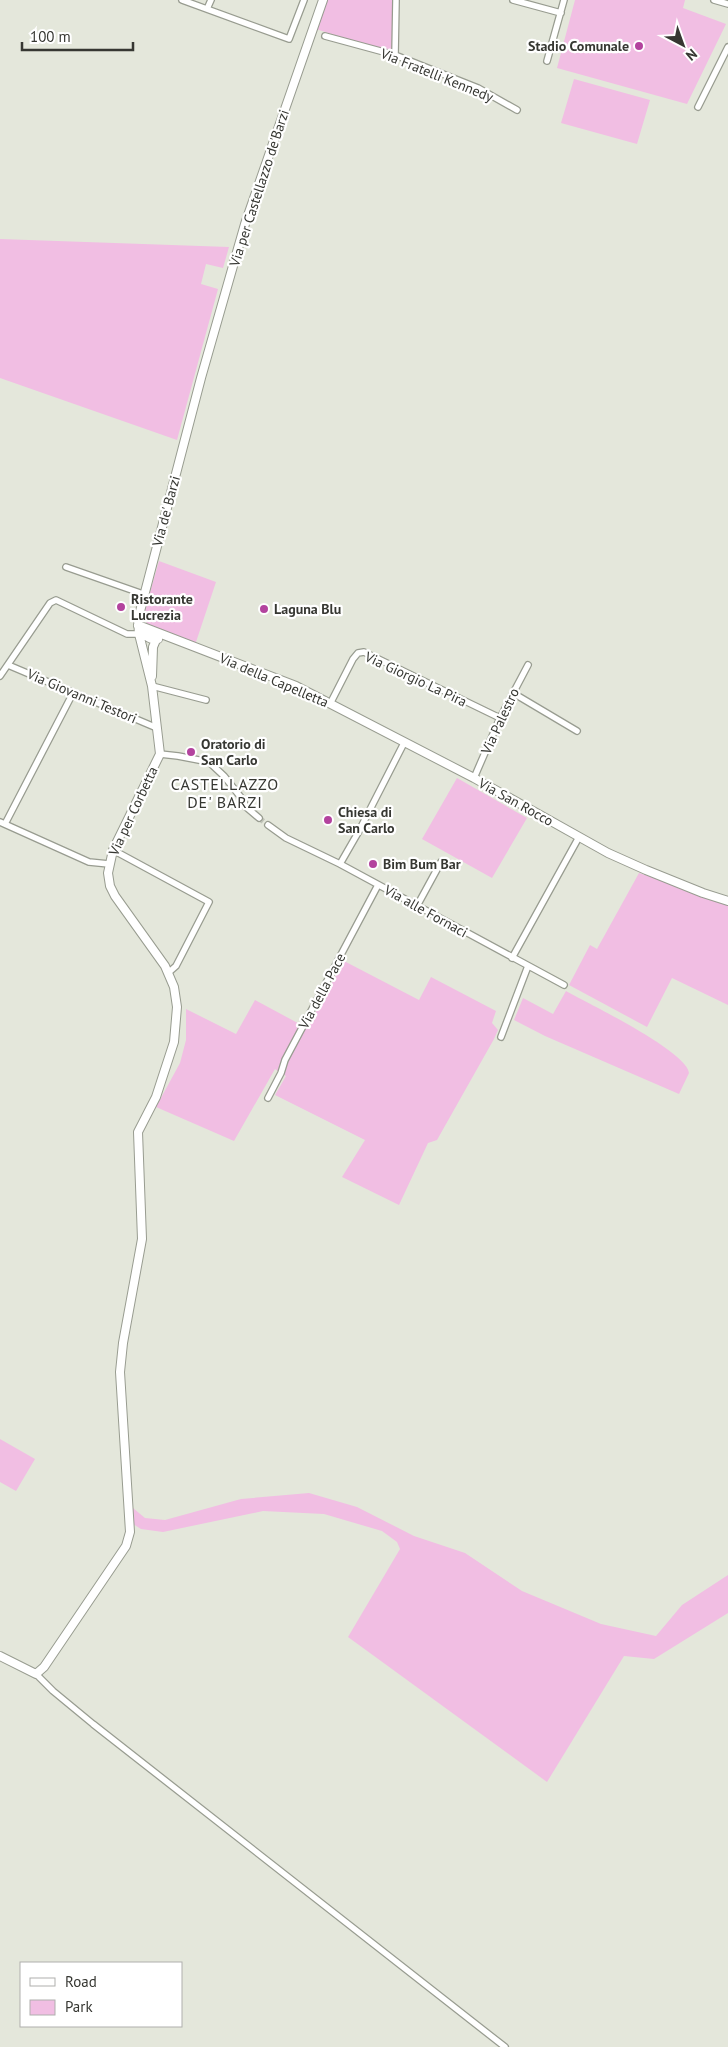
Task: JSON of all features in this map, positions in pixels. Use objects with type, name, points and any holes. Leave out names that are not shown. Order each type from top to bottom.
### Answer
[{"type":"street","points":[[182,0],[290,39],[304,0]]},
{"type":"street","points":[[207,9],[211,0]]},
{"type":"street","name":"Via per Castellazzo de'Barzi","points":[[201,378],[245,224],[322,0]]},
{"type":"street","points":[[395,56],[396,0]]},
{"type":"street","points":[[513,0],[560,12]]},
{"type":"street","points":[[547,61],[564,0]]},
{"type":"street","points":[[714,0],[728,4]]},
{"type":"street","name":"Via Fratelli Kennedy","points":[[325,36],[395,56],[478,88],[517,110]]},
{"type":"street","points":[[698,107],[728,46]]},
{"type":"street","name":"Via de' Barzi","points":[[142,646],[138,630],[143,594],[201,378]]},
{"type":"street","points":[[66,567],[143,594]]},
{"type":"street","points":[[0,676],[50,604],[56,600],[127,634],[138,630],[156,640],[168,637]]},
{"type":"street","name":"Via della Capelletta","points":[[138,630],[168,637],[296,686],[404,743]]},
{"type":"street","name":"Via per Corbetta","points":[[36,1674],[44,1667],[126,1546],[130,1532],[120,1372],[123,1343],[142,1239],[138,1132],[156,1097],[174,1042],[177,1007],[174,988],[168,973],[110,886],[109,864],[112,850],[160,754],[152,686],[152,647],[156,640]]},
{"type":"street","name":"Via per Corbetta","points":[[142,646],[152,686]]},
{"type":"street","name":"Via Giorgio La Pira","points":[[330,704],[353,659],[358,653],[364,652],[500,718]]},
{"type":"street","name":"Via Giovanni Testori","points":[[8,665],[157,728]]},
{"type":"street","name":"Via Palestro","points":[[474,778],[500,718],[528,665]]},
{"type":"street","points":[[152,686],[206,700]]},
{"type":"street","points":[[73,693],[2,823],[89,862],[109,864]]},
{"type":"street","points":[[513,693],[577,731]]},
{"type":"street","points":[[340,864],[359,832],[404,743]]},
{"type":"street","name":"Via San Rocco","points":[[404,743],[474,778],[579,838],[628,862],[703,893],[728,901]]},
{"type":"street","points":[[160,754],[209,762],[224,776],[243,800],[246,807],[260,818]]},
{"type":"street","name":"Via alle Fornaci","points":[[268,825],[286,838],[340,864],[564,985]]},
{"type":"street","points":[[512,958],[579,838]]},
{"type":"street","points":[[112,850],[209,902],[176,966],[168,973]]},
{"type":"street","points":[[417,906],[441,862]]},
{"type":"street","name":"Via della Pace","points":[[268,1098],[281,1073],[285,1060],[378,885]]},
{"type":"street","points":[[501,1037],[528,966]]},
{"type":"street","points":[[0,1656],[36,1674],[53,1691],[93,1724],[505,2047]]},
{"type":"green space","points":[[327,0],[394,0],[394,54],[316,29]]},
{"type":"green space","name":"Stadio Comunale","points":[[575,0],[685,0],[683,8],[726,24],[687,104],[557,68]]},
{"type":"green space","points":[[574,79],[650,100],[637,144],[561,123]]},
{"type":"green space","points":[[0,239],[229,247],[223,268],[206,264],[201,284],[218,289],[177,440],[0,378]]},
{"type":"green space","points":[[159,561],[216,582],[195,645],[149,626],[145,620],[144,613]]},
{"type":"green space","points":[[457,778],[527,818],[492,878],[422,839]]},
{"type":"green space","points":[[639,873],[728,903],[728,1005],[672,978],[647,1027],[569,985],[590,945],[597,949]]},
{"type":"green space","points":[[344,961],[419,1000],[431,977],[496,1011],[492,1023],[498,1030],[494,1039],[437,1140],[428,1143],[399,1205],[342,1177],[365,1140],[275,1095],[286,1076],[275,1069],[234,1141],[156,1107],[180,1063],[186,1040],[186,1009],[236,1034],[255,1000],[307,1028]]},
{"type":"green space","points":[[566,991],[635,1028],[672,1053],[684,1064],[689,1073],[679,1094],[545,1036],[514,1020],[523,998],[553,1014]]},
{"type":"green space","points":[[0,1439],[35,1459],[16,1491],[0,1482]]},
{"type":"green space","points":[[309,1493],[357,1507],[414,1536],[465,1553],[522,1591],[601,1624],[656,1636],[682,1605],[728,1575],[728,1613],[654,1659],[624,1656],[547,1782],[348,1637],[400,1549],[397,1542],[382,1531],[324,1514],[263,1511],[163,1532],[141,1529],[133,1524],[133,1508],[145,1518],[165,1520],[241,1499]]},
{"type":"tunnel","points":[[259,818],[268,825]]},
{"type":"place","name":"Stadio Comunale","points":[[639,46]]},
{"type":"place","name":"Ristorante Lucrezia","points":[[121,607]]},
{"type":"place","name":"Laguna Blu","points":[[264,609]]},
{"type":"place","name":"Oratorio di San Carlo","points":[[191,752]]},
{"type":"place","name":"Chiesa di San Carlo","points":[[328,820]]},
{"type":"place","name":"Bim Bum Bar","points":[[373,864]]},
{"type":"district","name":"CASTELLAZZO DE' BARZI","points":[[225,793]]}]
